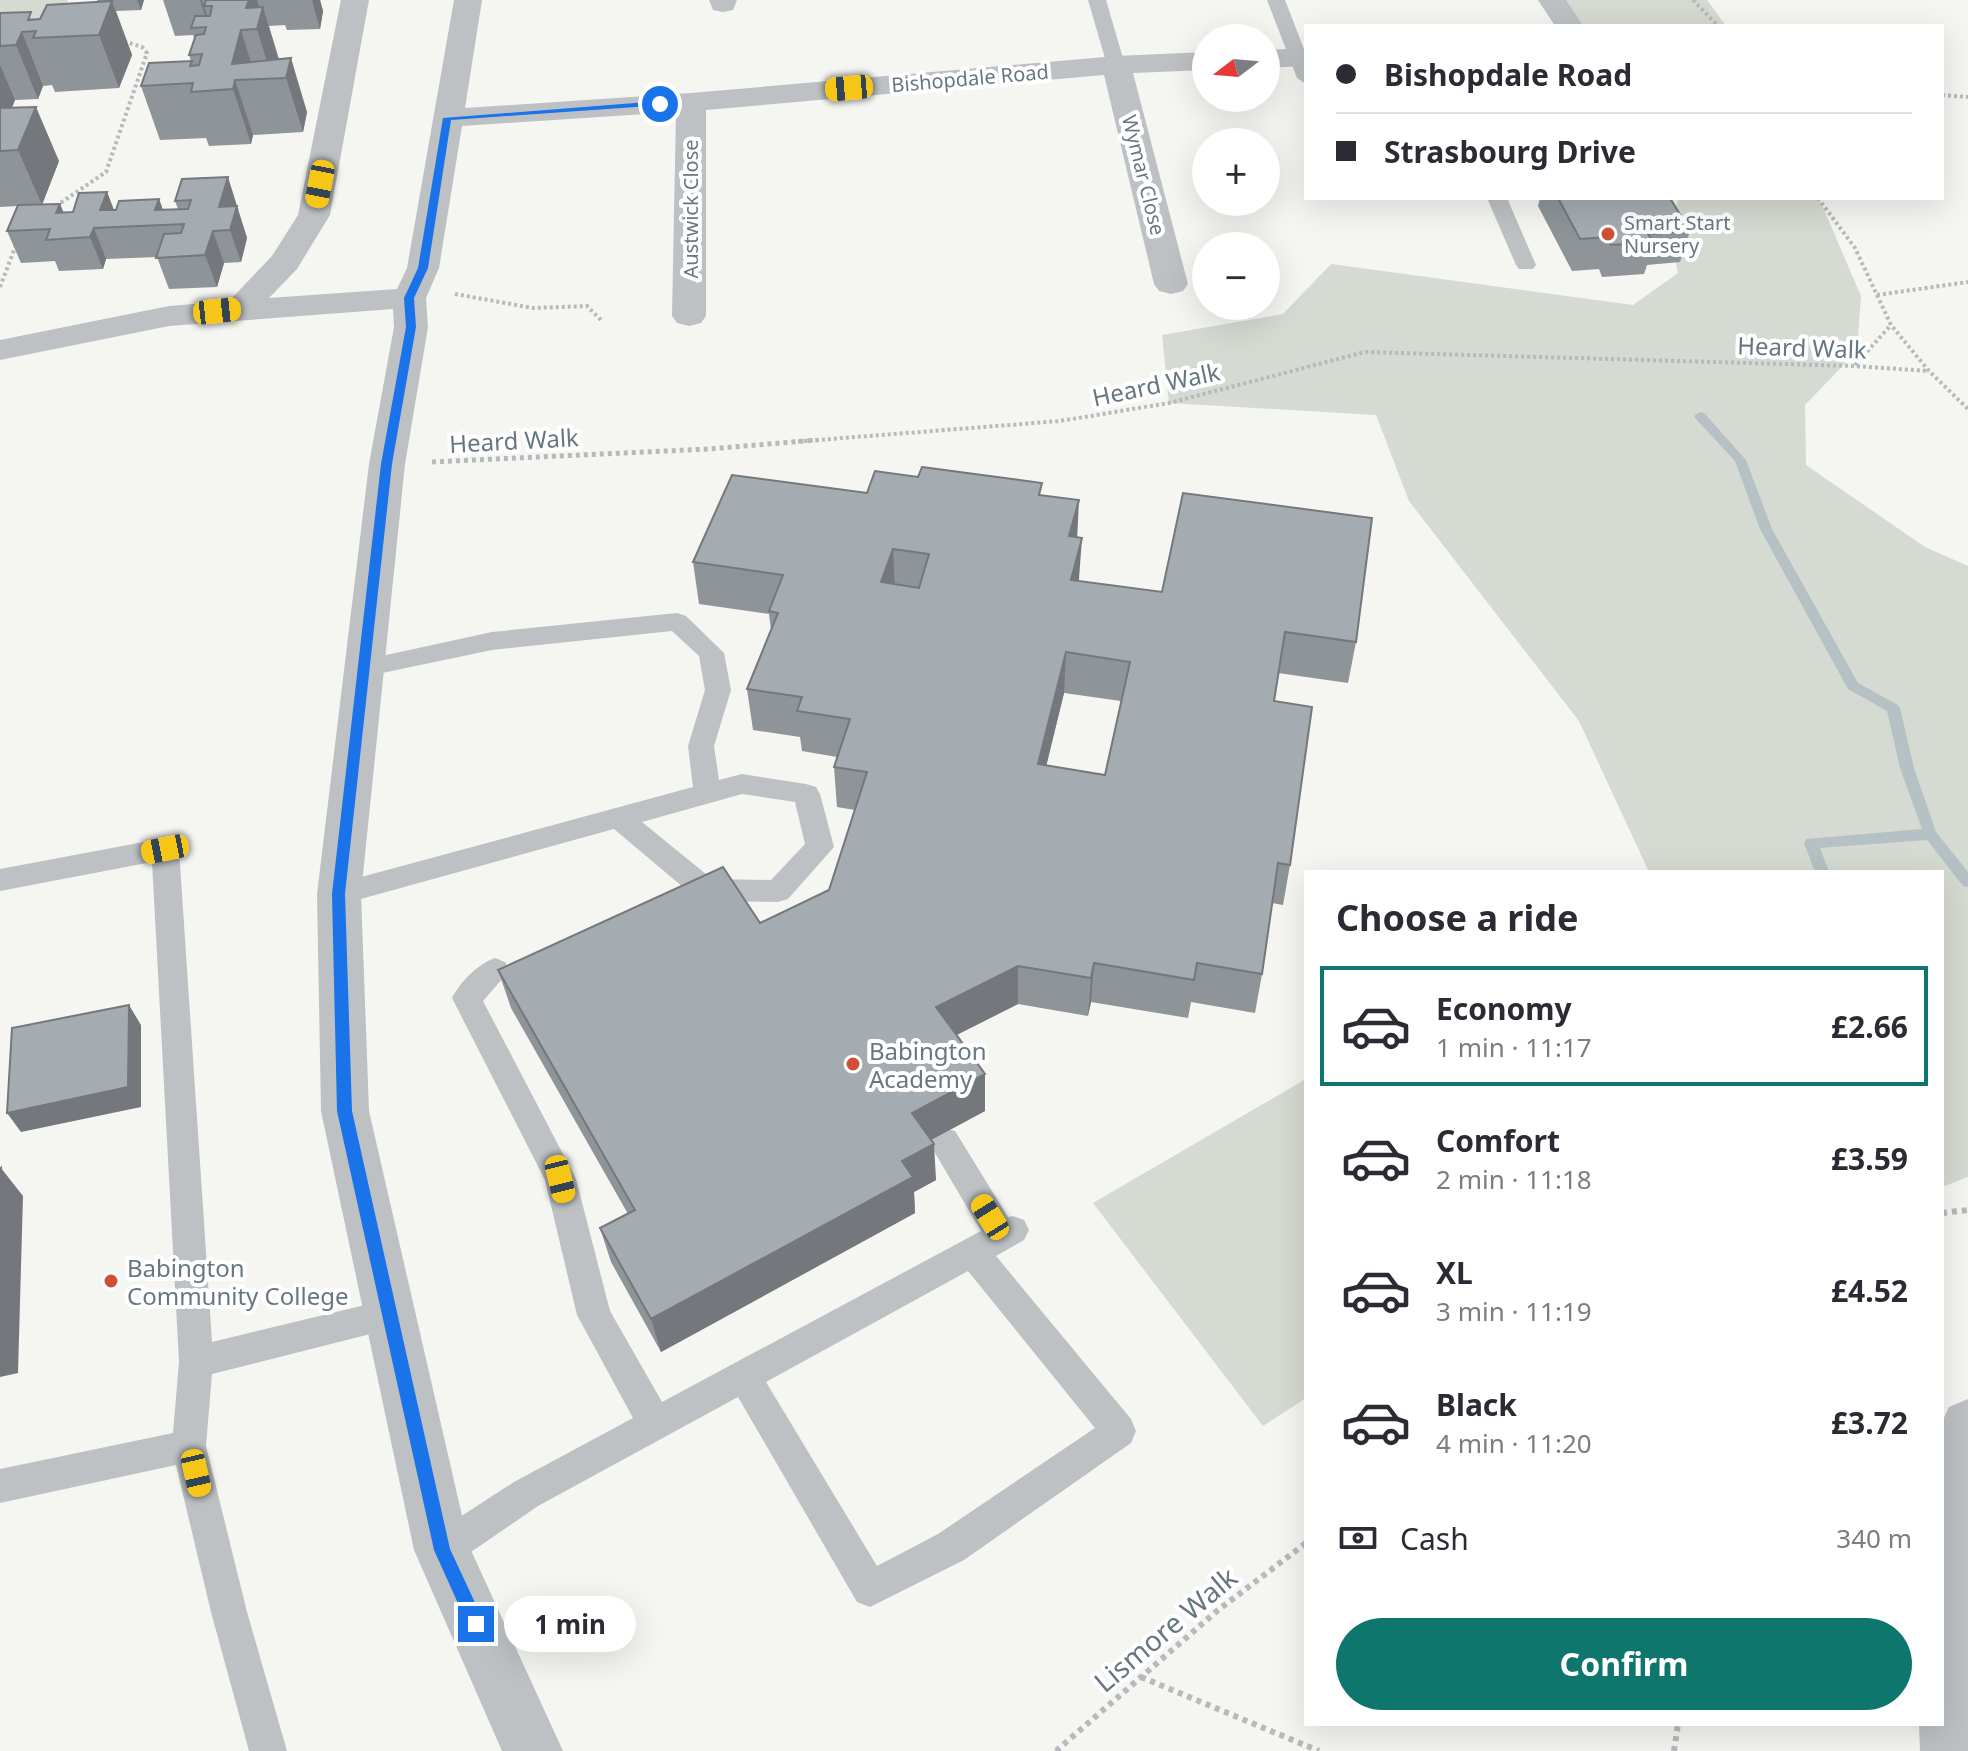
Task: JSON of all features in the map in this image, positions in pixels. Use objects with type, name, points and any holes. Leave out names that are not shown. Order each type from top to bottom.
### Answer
[{"type":"street","points":[[241,308],[285,262],[314,215],[355,0]]},
{"type":"street","points":[[468,0],[423,268],[412,292],[411,327],[387,464],[363,668],[339,894],[345,1111],[442,1550],[533,1751]]},
{"type":"street","points":[[1552,0],[1568,24]]},
{"type":"street","points":[[1280,61],[1304,64]]},
{"type":"street","name":"Bishopdale Road","points":[[447,118],[691,102],[1116,65],[1192,62]]},
{"type":"street","name":"Wymar Close","points":[[1116,65],[1171,284]]},
{"type":"street","name":"Austwick Close","points":[[689,316],[691,102]]},
{"type":"street","points":[[0,350],[169,316],[412,292]]},
{"type":"street","points":[[1946,1721],[1968,1425]]},
{"type":"lane","points":[[1097,0],[1116,65]]},
{"type":"lane","points":[[1276,0],[1304,64]]},
{"type":"lane","points":[[1498,200],[1526,265]]},
{"type":"lane","points":[[363,668],[492,641],[677,622],[711,653],[718,690],[701,746],[707,793]]},
{"type":"lane","points":[[339,894],[618,817],[742,784],[806,794],[820,847],[778,891],[706,890],[618,817]]},
{"type":"lane","points":[[0,880],[165,849],[196,1362],[189,1446],[229,1612],[268,1751]]},
{"type":"lane","points":[[495,970],[467,998],[560,1179],[594,1315],[655,1424]]},
{"type":"lane","points":[[744,1376],[870,1589],[951,1547],[1119,1431],[996,1239],[944,1141]]},
{"type":"lane","points":[[442,1550],[526,1494],[996,1239]]},
{"type":"lane","points":[[196,1362],[390,1314]]},
{"type":"lane","points":[[0,1486],[189,1446]]},
{"type":"path","points":[[1693,0],[1716,24]]},
{"type":"path","points":[[46,213],[106,172],[147,53],[142,47],[113,40]]},
{"type":"path","points":[[1944,95],[1968,97]]},
{"type":"path","points":[[1819,200],[1855,248],[1891,325],[1929,371],[1968,409]]},
{"type":"path","points":[[0,287],[17,243]]},
{"type":"path","points":[[1877,295],[1968,282]]},
{"type":"path","points":[[412,292],[533,308],[587,306],[602,321]]},
{"type":"path","points":[[1854,366],[1891,325]]},
{"type":"path","name":"Heard Walk","points":[[387,464],[708,449],[1060,421],[1169,403],[1365,352],[1854,366],[1929,371]]},
{"type":"path","points":[[1957,397],[1968,395]]},
{"type":"path","points":[[1944,1213],[1968,1210]]},
{"type":"path","name":"Lismore Walk","points":[[1056,1751],[1217,1611],[1304,1545]]},
{"type":"path","points":[[1141,1677],[1319,1751]]},
{"type":"path","points":[[1674,1751],[1678,1726]]},
{"type":"shaded area","points":[[0,0],[68,0],[62,12],[0,68]]},
{"type":"shaded area","points":[[1547,0],[1707,0],[1725,24],[1567,24]]},
{"type":"shaded area","points":[[1678,200],[1820,200],[1861,296],[1857,351],[1805,405],[1806,465],[1925,547],[1968,566],[1968,1177],[1944,1186],[1944,870],[1648,870],[1579,721],[1409,501],[1376,415],[1169,403],[1162,335],[1248,320],[1280,320],[1280,315],[1331,264],[1633,305],[1678,273],[1668,226]]},
{"type":"shaded area","points":[[1304,1080],[1304,1399],[1263,1426],[1093,1203]]},
{"type":"building","points":[[206,0],[249,0],[246,8],[263,7],[257,29],[241,30],[232,64],[291,58],[286,78],[235,80],[233,89],[191,92],[193,83],[141,86],[149,63],[192,61],[190,66],[199,65],[202,54],[189,55],[196,35],[204,34],[206,27],[191,28],[195,16],[210,16],[212,6],[204,6]]},
{"type":"building","points":[[112,1],[99,35],[33,38],[36,31],[22,32],[16,45],[0,46],[0,13],[31,12],[28,20],[40,19],[47,5]]},
{"type":"building","points":[[36,107],[18,150],[0,151],[0,108]]},
{"type":"building","points":[[228,177],[219,207],[237,206],[230,230],[213,231],[205,255],[156,258],[164,234],[181,233],[184,224],[94,228],[90,237],[46,240],[50,229],[7,231],[18,205],[60,204],[56,213],[73,212],[79,193],[107,192],[100,210],[116,210],[119,201],[159,199],[155,210],[188,209],[191,200],[175,201],[182,179]]},
{"type":"building","points":[[1559,200],[1671,200],[1690,231],[1648,234],[1653,242],[1611,245],[1608,237],[1580,239]]},
{"type":"building","points":[[922,467],[1042,483],[1039,495],[1079,500],[1069,536],[1082,538],[1071,580],[1162,592],[1183,493],[1372,518],[1356,642],[1285,632],[1274,701],[1312,707],[1290,865],[1278,863],[1262,974],[1197,963],[1194,980],[1094,963],[1091,978],[1018,966],[936,1007],[985,1074],[912,1113],[934,1144],[902,1161],[913,1177],[651,1319],[600,1228],[635,1210],[498,970],[723,867],[760,923],[829,890],[867,772],[834,767],[850,719],[797,711],[802,697],[747,689],[778,613],[769,611],[783,575],[693,562],[732,475],[867,493],[875,471],[918,477]],"holes":[[[893,549],[929,554],[919,588],[881,582]],[[1066,652],[1130,662],[1105,775],[1038,764]]]},
{"type":"building","points":[[129,1005],[128,1087],[7,1113],[12,1028]]},
{"type":"waterway","points":[[1700,416],[1740,460],[1766,529],[1853,686],[1893,708],[1907,768],[1930,834]]},
{"type":"waterway","points":[[1821,870],[1811,843],[1930,834]]},
{"type":"waterway","points":[[1930,834],[1968,882]]},
{"type":"place","name":"Smart Start Nursery","points":[[1608,234]]},
{"type":"place","name":"Babington Academy","points":[[853,1064]]},
{"type":"place","name":"Babington Community College","points":[[111,1281]]},
{"type":"route","points":[[476,1624],[442,1550],[345,1111],[339,894],[369,612],[387,464],[411,327],[409,298],[423,268],[447,118],[660,104]]}]
